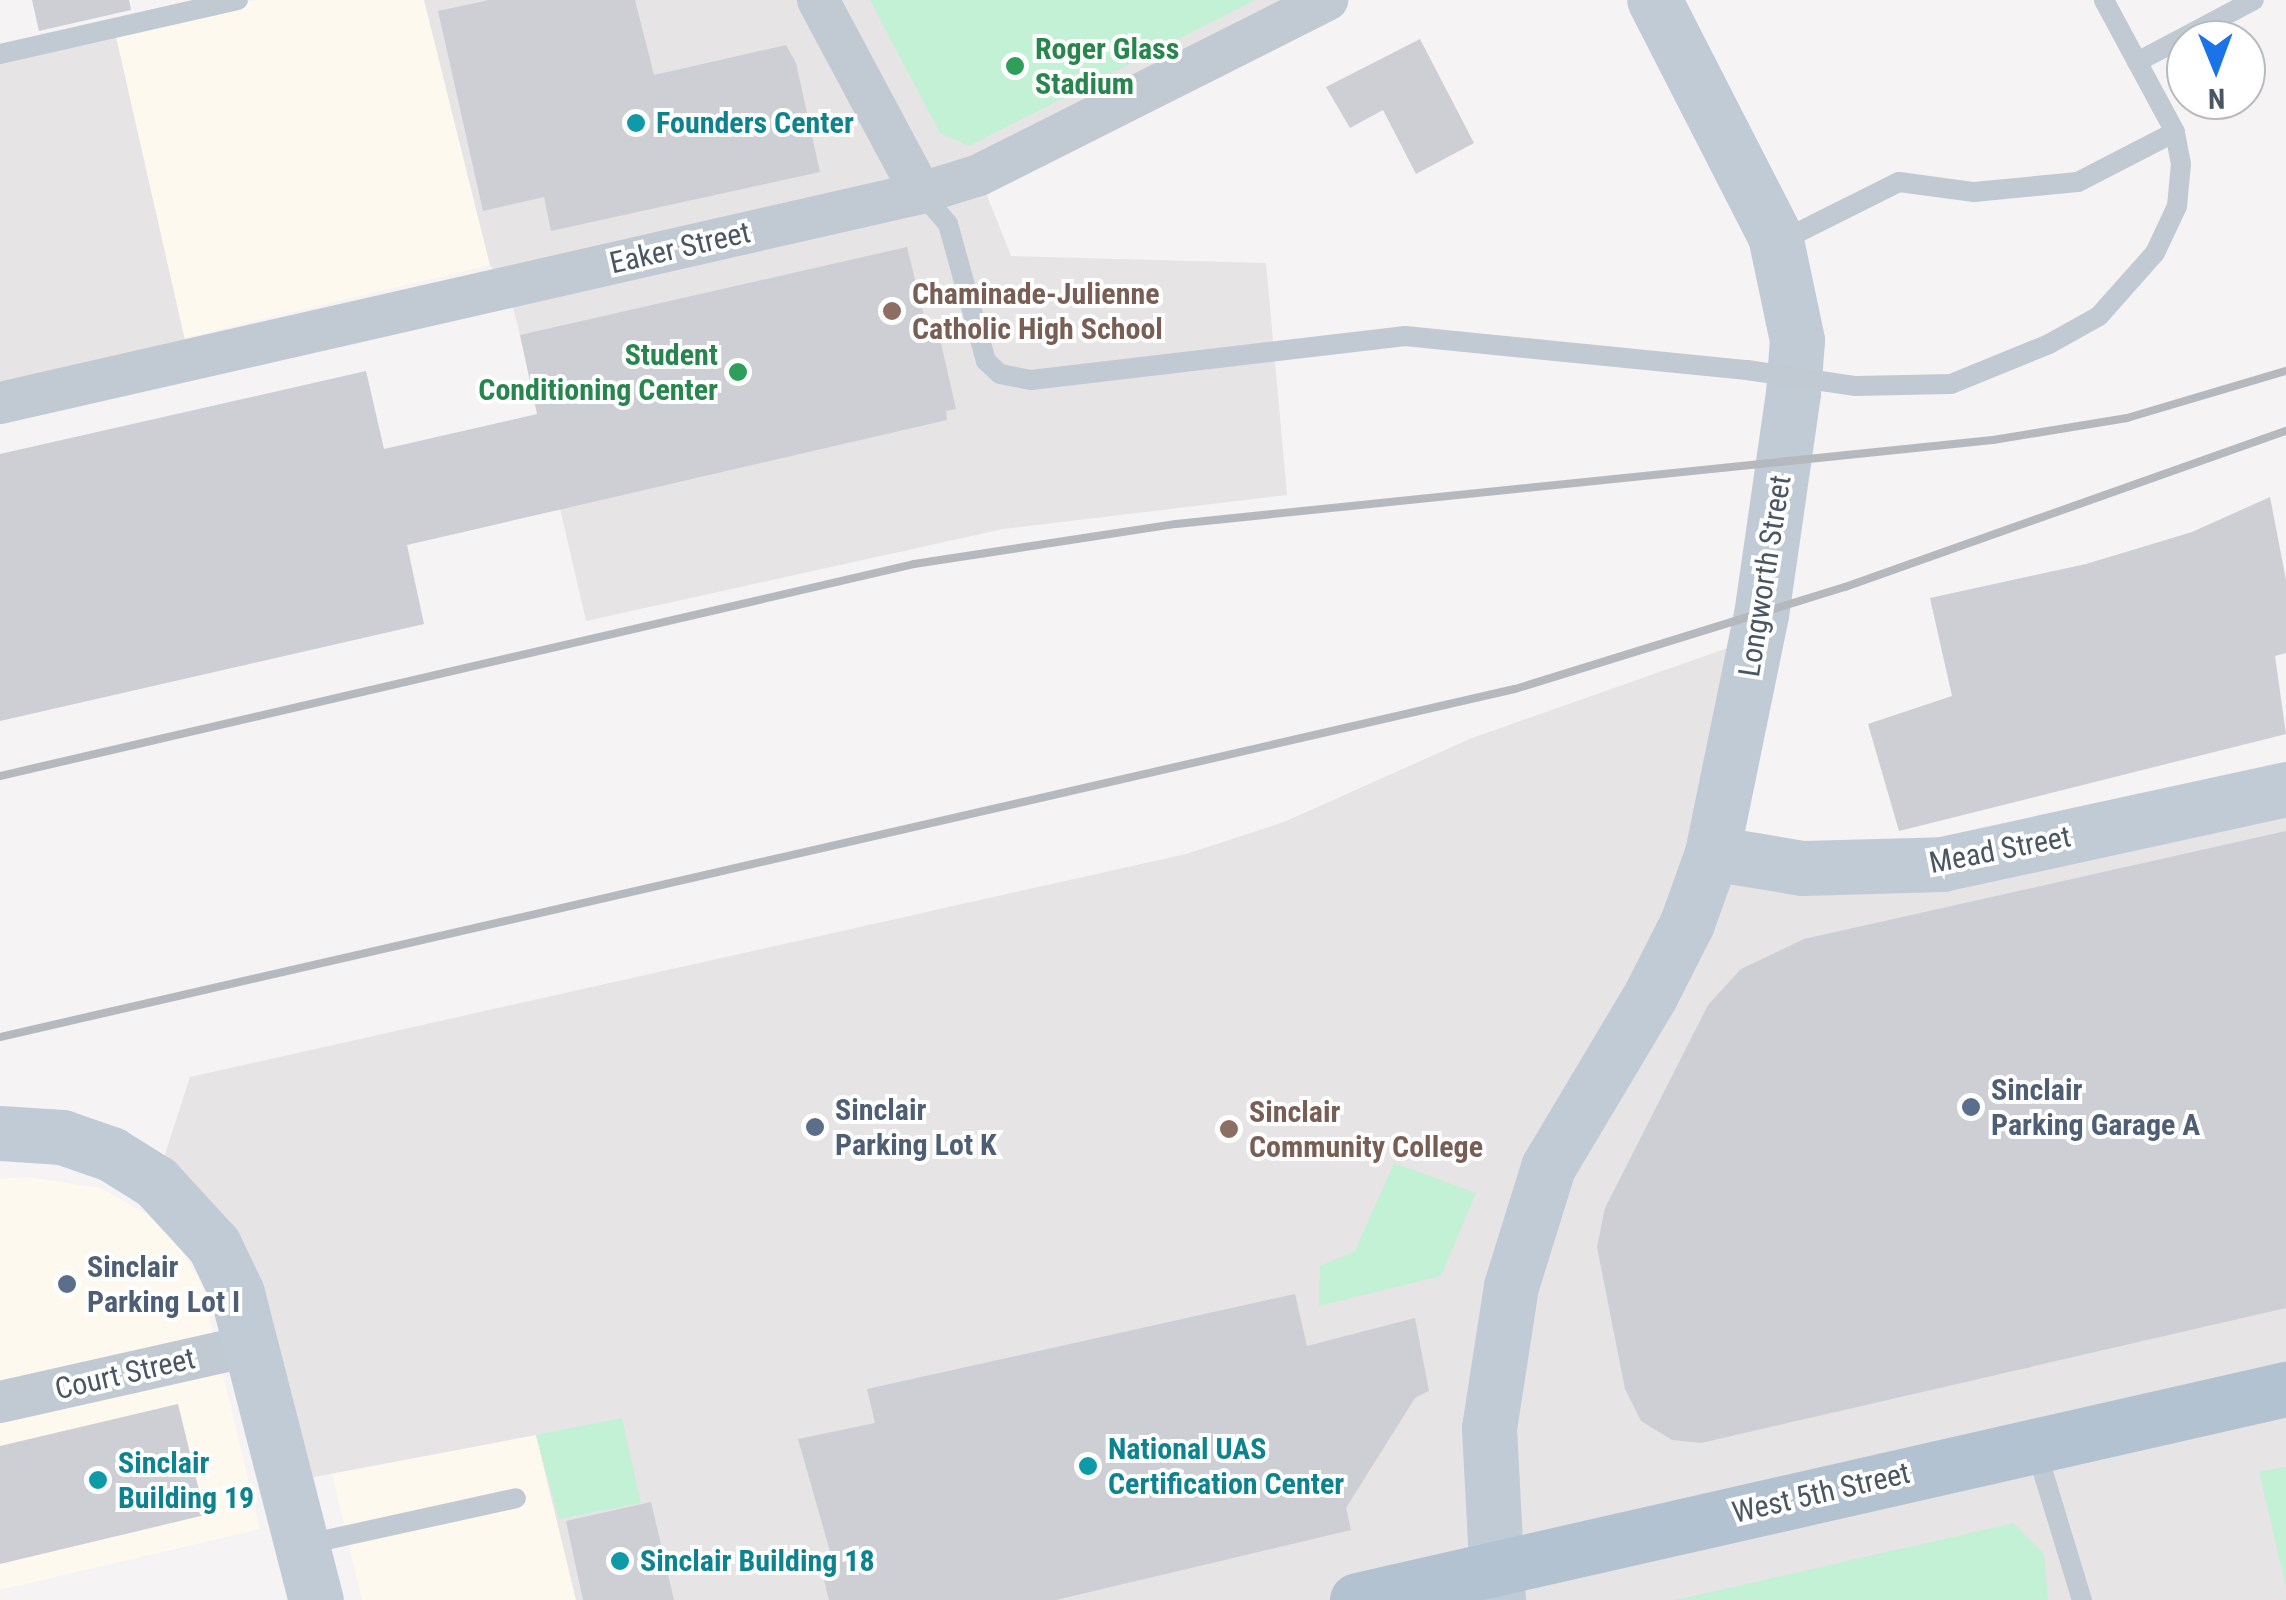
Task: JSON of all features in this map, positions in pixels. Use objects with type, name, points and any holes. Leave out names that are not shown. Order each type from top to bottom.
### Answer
[{"type":"main road","name":"West 5th Street","points":[[1357,1600],[1499,1584],[2036,1447],[2286,1389]]},
{"type":"street","points":[[818,0],[920,193]]},
{"type":"street","name":"Eaker Street","points":[[0,403],[920,193],[979,175],[1327,0]]},
{"type":"street","name":"Longworth Street","points":[[1499,1584],[1488,1428],[1510,1286],[1531,1210],[1560,1143],[1651,994],[1687,924],[1712,853],[1761,615],[1793,392],[1796,340],[1778,243],[1654,0]]},
{"type":"street","name":"Mead Street","points":[[1712,853],[1803,868],[1942,864],[2286,789]]},
{"type":"street","points":[[0,1134],[62,1137],[112,1154],[156,1182],[214,1245],[238,1293],[316,1600]]},
{"type":"street","name":"Court Street","points":[[0,1402],[249,1346]]},
{"type":"lane","points":[[0,54],[238,0]]},
{"type":"lane","points":[[920,193],[948,224],[986,361],[1000,374],[1031,380],[1405,336],[1747,370],[1856,386],[1951,384],[2099,316],[2155,253],[2177,206],[2181,164],[2174,132],[2104,0]]},
{"type":"lane","points":[[2137,62],[2254,0]]},
{"type":"lane","points":[[1778,243],[1899,182],[1914,179],[1974,192],[2078,182],[2174,132]]},
{"type":"lane","points":[[2036,1447],[2082,1600]]},
{"type":"lane","points":[[302,1546],[516,1498]]},
{"type":"shaded area","points":[[257,0],[424,0],[490,265],[184,338],[114,28]]},
{"type":"shaded area","name":"Chaminade-Julienne Catholic High School","points":[[424,0],[1327,0],[979,175],[1011,256],[1266,263],[1287,495],[1003,529],[586,621],[508,287],[490,265]]},
{"type":"shaded area","points":[[114,28],[189,358],[0,403],[0,54]]},
{"type":"shaded area","name":"Sinclair Community College","points":[[1756,638],[1712,852],[1803,868],[2286,789],[2286,1600],[576,1600],[536,1435],[287,1482],[249,1346],[156,1182],[190,1077],[1186,854],[1284,822],[1472,738]]},
{"type":"shaded area","points":[[27,1177],[101,1188],[166,1225],[201,1283],[260,1529],[0,1590],[0,1179]]},
{"type":"shaded area","points":[[536,1435],[576,1600],[362,1600],[332,1474]]},
{"type":"green space","name":"Roger Glass Stadium","points":[[870,0],[1255,0],[969,146],[940,133]]},
{"type":"green space","points":[[1394,1163],[1476,1193],[1441,1276],[1319,1306],[1320,1266],[1355,1251]]},
{"type":"green space","points":[[622,1418],[641,1503],[559,1519],[536,1435]]},
{"type":"green space","points":[[2286,1467],[2286,1588],[2259,1471]]},
{"type":"green space","points":[[2014,1523],[2044,1554],[2048,1600],[1676,1600]]},
{"type":"building","points":[[32,0],[129,0],[131,10],[39,31]]},
{"type":"building","name":"Founders Center","points":[[489,0],[635,0],[654,75],[786,45],[796,63],[820,172],[551,231],[544,197],[483,211],[438,11]]},
{"type":"building","points":[[1420,39],[1474,143],[1416,174],[1383,110],[1350,128],[1326,87]]},
{"type":"building","points":[[907,247],[928,332],[938,330],[956,409],[946,411],[947,420],[407,545],[424,624],[0,721],[0,454],[366,371],[384,449],[537,414],[520,335]]},
{"type":"building","points":[[2270,497],[2286,580],[2286,653],[2275,656],[2286,734],[1899,831],[1868,724],[1952,696],[1930,598],[2086,564],[2192,532]]},
{"type":"building","name":"Sinclair Parking Garage A","points":[[2286,831],[2286,1308],[1701,1443],[1672,1440],[1641,1421],[1625,1389],[1597,1247],[1605,1208],[1708,1005],[1741,969],[1804,939]]},
{"type":"building","name":"National UAS Certification Center","points":[[1295,1294],[1307,1346],[1415,1318],[1429,1391],[1415,1398],[1346,1508],[1351,1530],[1056,1600],[829,1600],[820,1565],[833,1562],[798,1439],[875,1423],[867,1389]]},
{"type":"building","name":"Sinclair Building 19","points":[[178,1404],[205,1515],[0,1564],[0,1446]]},
{"type":"building","name":"Sinclair Building 18","points":[[651,1502],[674,1600],[583,1600],[566,1521]]},
{"type":"railway","points":[[0,776],[914,564],[1176,524],[1993,440],[2127,418],[2286,371]]},
{"type":"railway","points":[[0,1037],[1515,689],[1845,587],[2286,431]]},
{"type":"place","name":"Roger Glass Stadium","points":[[1015,66]]},
{"type":"place","name":"Founders Center","points":[[636,123]]},
{"type":"place","name":"Chaminade-Julienne Catholic High School","points":[[892,311]]},
{"type":"place","name":"Student Conditioning Center","points":[[738,372]]},
{"type":"place","name":"Sinclair Parking Garage A","points":[[1971,1107]]},
{"type":"place","name":"Sinclair Parking Lot K","points":[[815,1127]]},
{"type":"place","name":"Sinclair Community College","points":[[1229,1129]]},
{"type":"place","name":"Sinclair Parking Lot I","points":[[67,1284]]},
{"type":"place","name":"National UAS Certification Center","points":[[1088,1466]]},
{"type":"place","name":"Sinclair Building 19","points":[[98,1480]]},
{"type":"place","name":"Sinclair Building 18","points":[[620,1561]]}]
